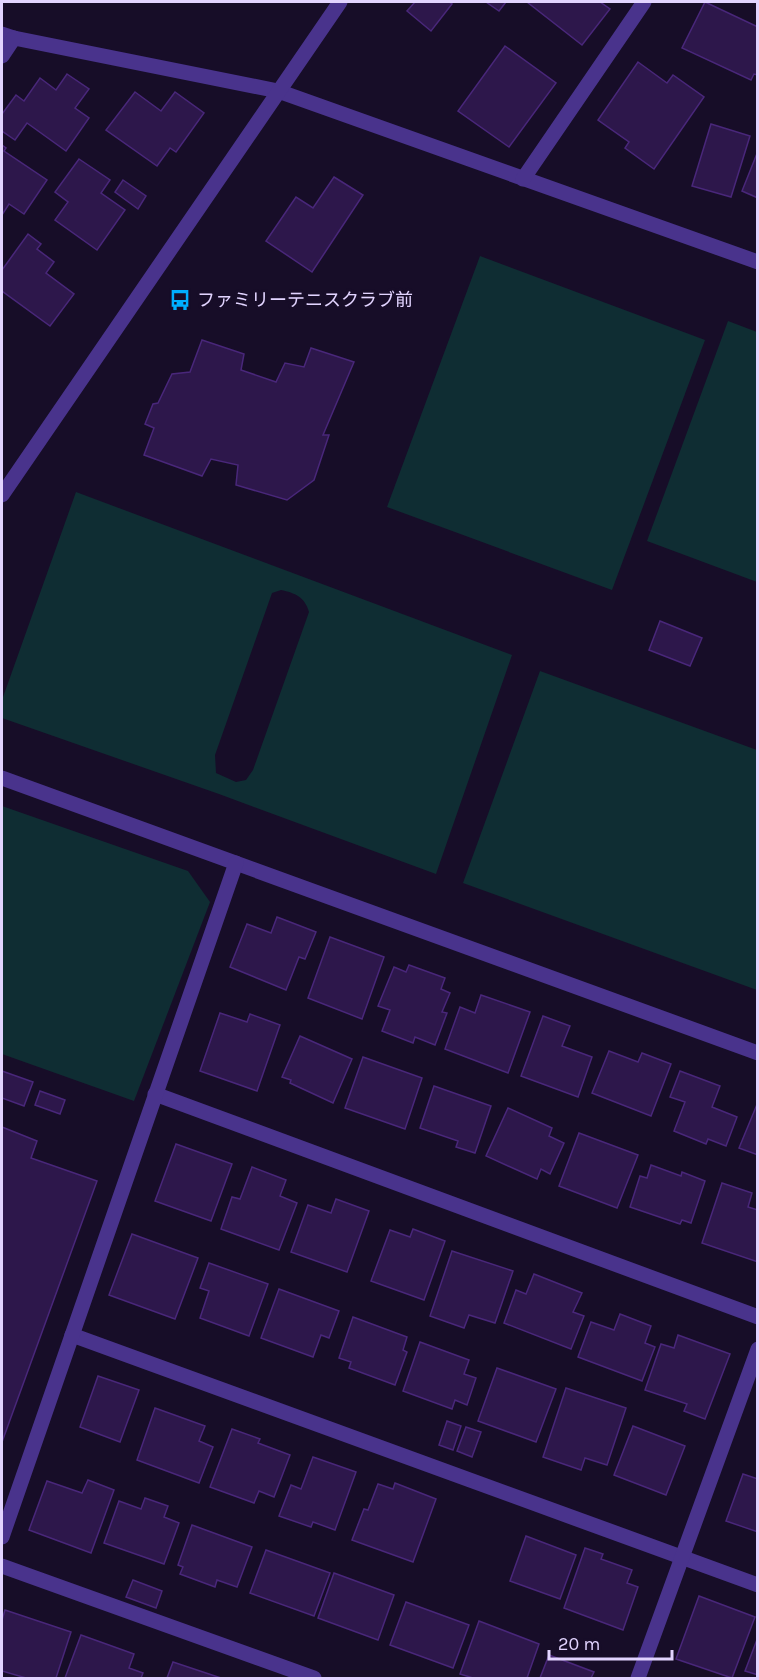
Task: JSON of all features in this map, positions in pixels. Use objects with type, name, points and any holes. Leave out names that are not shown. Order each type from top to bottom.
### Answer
[{"type":"street","points":[[2,495],[340,2]]},
{"type":"street","points":[[523,178],[644,2]]},
{"type":"street","points":[[2,56],[8,36],[278,91],[758,262]]},
{"type":"street","points":[[2,778],[758,1053]]},
{"type":"street","points":[[2,1537],[236,863]]},
{"type":"street","points":[[155,1094],[758,1317]]},
{"type":"street","points":[[72,1335],[758,1585]]},
{"type":"street","points":[[639,1678],[758,1349]]},
{"type":"street","points":[[2,1566],[314,1678]]},
{"type":"green space","points":[[480,256],[705,340],[612,590],[387,507]]},
{"type":"green space","points":[[728,321],[757,332],[757,582],[647,541]]},
{"type":"green space","points":[[76,492],[512,655],[436,874],[219,794],[2,718],[2,700]],"holes":[[[281,590],[295,594],[302,599],[309,612],[253,770],[246,780],[236,782],[216,773],[215,755],[272,593]]]},
{"type":"green space","points":[[540,671],[757,750],[757,990],[463,883]]},
{"type":"green space","points":[[2,806],[188,871],[210,902],[134,1101],[2,1054]]},
{"type":"building","points":[[415,2],[449,2],[452,4],[431,31],[407,11]]},
{"type":"building","points":[[486,2],[506,2],[499,11]]},
{"type":"building","points":[[527,2],[600,2],[610,9],[582,45]]},
{"type":"building","points":[[705,2],[758,27],[758,75],[754,74],[751,80],[682,48]]},
{"type":"building","points":[[505,46],[556,83],[509,147],[458,111]]},
{"type":"building","points":[[638,62],[667,83],[673,75],[704,97],[654,169],[625,148],[629,142],[598,120]]},
{"type":"building","points":[[67,74],[89,89],[75,108],[89,118],[66,151],[27,123],[15,140],[2,131],[2,114],[16,95],[24,101],[40,78],[56,90]]},
{"type":"building","points":[[135,92],[161,111],[175,92],[204,113],[176,152],[170,148],[157,166],[106,130]]},
{"type":"building","points":[[711,124],[750,136],[731,197],[692,186]]},
{"type":"building","points":[[2,145],[6,148],[4,151],[47,180],[24,214],[9,204],[2,215]]},
{"type":"building","points":[[758,151],[758,198],[742,191]]},
{"type":"building","points":[[79,159],[110,180],[101,193],[125,210],[97,250],[55,220],[68,202],[55,192]]},
{"type":"building","points":[[334,177],[363,195],[312,272],[266,241],[296,197],[313,208]]},
{"type":"building","points":[[123,180],[146,196],[138,209],[115,192]]},
{"type":"building","points":[[28,234],[41,244],[37,249],[54,262],[46,273],[74,294],[50,326],[2,291],[2,270]]},
{"type":"building","points":[[202,340],[244,354],[241,370],[276,382],[285,363],[304,367],[311,348],[354,362],[323,435],[329,435],[314,480],[287,500],[236,485],[238,465],[211,459],[202,476],[144,455],[154,428],[145,424],[153,404],[158,403],[172,374],[190,372]]},
{"type":"building","points":[[660,621],[702,638],[690,666],[649,650]]},
{"type":"building","points":[[277,917],[316,932],[305,959],[299,957],[286,990],[230,967],[247,924],[271,933]]},
{"type":"building","points":[[330,937],[384,957],[362,1019],[308,998]]},
{"type":"building","points":[[409,965],[445,978],[441,989],[450,993],[442,1012],[447,1013],[435,1045],[415,1037],[413,1043],[382,1031],[390,1010],[378,1006],[394,967],[406,972]]},
{"type":"building","points":[[481,995],[530,1012],[508,1073],[445,1049],[460,1007],[475,1013]]},
{"type":"building","points":[[220,1013],[247,1022],[250,1014],[280,1025],[257,1091],[200,1071]]},
{"type":"building","points":[[543,1016],[570,1026],[562,1046],[592,1057],[578,1097],[521,1076]]},
{"type":"building","points":[[300,1036],[352,1059],[333,1103],[282,1077]]},
{"type":"building","points":[[609,1051],[638,1062],[642,1053],[671,1064],[651,1116],[592,1093]]},
{"type":"building","points":[[363,1057],[422,1078],[405,1129],[345,1108]]},
{"type":"building","points":[[2,1071],[33,1082],[24,1106],[2,1098]]},
{"type":"building","points":[[680,1071],[720,1086],[712,1107],[737,1117],[726,1146],[708,1139],[706,1144],[674,1131],[685,1102],[670,1097]]},
{"type":"building","points":[[434,1086],[491,1106],[475,1153],[456,1147],[458,1141],[420,1128]]},
{"type":"building","points":[[40,1091],[65,1100],[60,1114],[35,1105]]},
{"type":"building","points":[[758,1102],[758,1155],[739,1148]]},
{"type":"building","points":[[508,1108],[552,1128],[549,1136],[564,1143],[550,1174],[541,1169],[537,1179],[486,1156]]},
{"type":"building","points":[[2,1127],[37,1141],[31,1158],[97,1181],[2,1442]]},
{"type":"building","points":[[579,1133],[638,1155],[617,1208],[559,1186]]},
{"type":"building","points":[[176,1144],[232,1164],[211,1221],[155,1201]]},
{"type":"building","points":[[651,1165],[681,1176],[682,1172],[705,1181],[691,1223],[682,1220],[680,1224],[630,1207],[640,1176],[647,1178]]},
{"type":"building","points":[[252,1167],[286,1180],[280,1196],[297,1203],[279,1250],[221,1229],[232,1197],[240,1199]]},
{"type":"building","points":[[722,1183],[752,1193],[748,1207],[758,1210],[758,1262],[702,1243]]},
{"type":"building","points":[[336,1199],[369,1211],[347,1272],[291,1252],[308,1205],[331,1213]]},
{"type":"building","points":[[413,1229],[445,1241],[424,1300],[371,1281],[390,1230],[410,1237]]},
{"type":"building","points":[[132,1234],[198,1258],[175,1319],[109,1295]]},
{"type":"building","points":[[452,1251],[513,1271],[495,1323],[469,1315],[464,1328],[430,1316]]},
{"type":"building","points":[[209,1263],[268,1284],[249,1336],[200,1318],[209,1291],[200,1288]]},
{"type":"building","points":[[534,1274],[582,1293],[573,1312],[584,1316],[571,1349],[504,1323],[516,1290],[526,1294]]},
{"type":"building","points":[[279,1289],[339,1311],[329,1338],[321,1335],[313,1357],[261,1338]]},
{"type":"building","points":[[620,1314],[651,1326],[645,1343],[655,1347],[642,1381],[578,1357],[591,1322],[614,1330]]},
{"type":"building","points":[[353,1317],[407,1337],[403,1350],[407,1352],[395,1385],[349,1368],[351,1362],[339,1358]]},
{"type":"building","points":[[678,1335],[730,1354],[705,1419],[684,1411],[687,1404],[645,1390],[661,1344],[674,1348]]},
{"type":"building","points":[[420,1342],[469,1360],[464,1374],[476,1378],[467,1405],[455,1400],[452,1409],[403,1391]]},
{"type":"building","points":[[497,1368],[556,1389],[536,1442],[478,1421]]},
{"type":"building","points":[[98,1376],[139,1390],[120,1442],[80,1427]]},
{"type":"building","points":[[566,1388],[626,1408],[607,1465],[585,1458],[581,1470],[543,1457]]},
{"type":"building","points":[[155,1408],[205,1426],[199,1441],[213,1447],[199,1483],[137,1460]]},
{"type":"building","points":[[447,1421],[461,1426],[453,1450],[439,1445]]},
{"type":"building","points":[[633,1426],[685,1446],[666,1495],[614,1475]]},
{"type":"building","points":[[466,1427],[481,1432],[472,1457],[457,1451]]},
{"type":"building","points":[[232,1429],[260,1439],[258,1443],[290,1455],[274,1497],[259,1491],[254,1503],[210,1487]]},
{"type":"building","points":[[313,1457],[356,1472],[335,1530],[313,1522],[311,1527],[279,1516],[291,1485],[301,1489]]},
{"type":"building","points":[[743,1474],[758,1479],[758,1532],[726,1521]]},
{"type":"building","points":[[88,1480],[114,1490],[91,1553],[29,1530],[47,1481],[82,1493]]},
{"type":"building","points":[[395,1483],[436,1499],[413,1562],[352,1540],[364,1509],[368,1510],[378,1484],[393,1489]]},
{"type":"building","points":[[145,1498],[168,1506],[164,1517],[179,1523],[164,1564],[104,1543],[119,1501],[141,1509]]},
{"type":"building","points":[[192,1525],[252,1547],[237,1587],[217,1580],[215,1587],[180,1574],[183,1567],[178,1565]]},
{"type":"building","points":[[526,1536],[576,1555],[560,1599],[510,1581]]},
{"type":"building","points":[[585,1548],[603,1554],[601,1559],[632,1570],[627,1583],[638,1587],[623,1630],[564,1608]]},
{"type":"building","points":[[266,1550],[330,1573],[314,1616],[250,1593]]},
{"type":"building","points":[[334,1573],[394,1595],[378,1640],[318,1618]]},
{"type":"building","points":[[133,1580],[162,1591],[156,1608],[126,1597]]},
{"type":"building","points":[[699,1596],[755,1617],[732,1678],[676,1659]]},
{"type":"building","points":[[406,1602],[469,1625],[453,1668],[390,1645]]},
{"type":"building","points":[[5,1610],[71,1632],[56,1678],[26,1678],[2,1671],[2,1620]]},
{"type":"building","points":[[479,1621],[539,1644],[527,1678],[473,1678],[460,1674]]},
{"type":"building","points":[[81,1635],[134,1654],[129,1668],[143,1673],[141,1678],[65,1678]]},
{"type":"building","points":[[758,1637],[758,1675],[745,1671]]},
{"type":"building","points":[[549,1655],[594,1672],[591,1678],[540,1678]]},
{"type":"building","points":[[173,1662],[221,1678],[167,1678]]},
{"type":"place","name":"ファミリーテニスクラブ前","points":[[180,300]]}]
